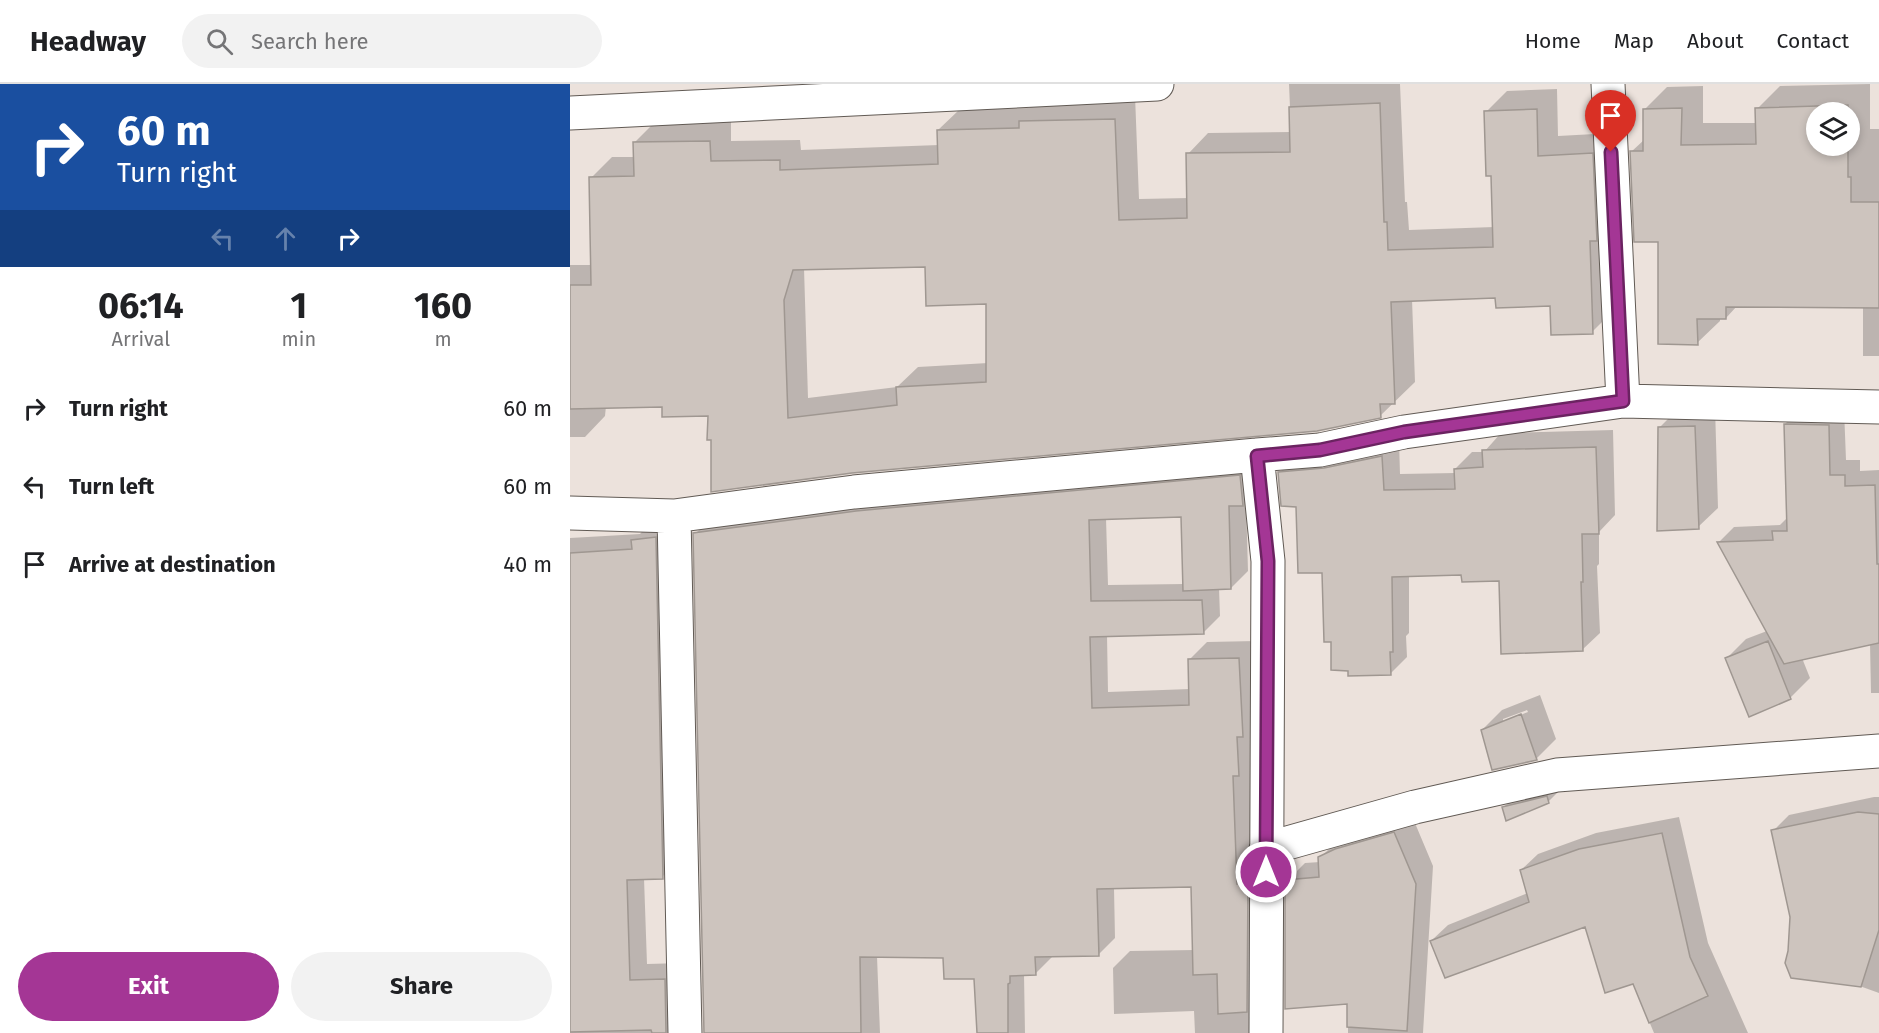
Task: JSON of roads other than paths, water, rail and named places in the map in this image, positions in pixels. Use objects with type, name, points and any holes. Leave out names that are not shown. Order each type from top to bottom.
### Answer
[{"type":"street","points":[[570,113],[1157,84]]},
{"type":"street","points":[[1608,84],[1623,401]]},
{"type":"street","points":[[570,513],[674,516],[854,492],[1320,450],[1404,432],[1623,401],[1879,407]]},
{"type":"street","points":[[1257,456],[1268,561],[1266,1033]]},
{"type":"street","points":[[674,516],[685,1033]]},
{"type":"street","points":[[1266,849],[1415,807],[1557,775],[1879,751]]}]
